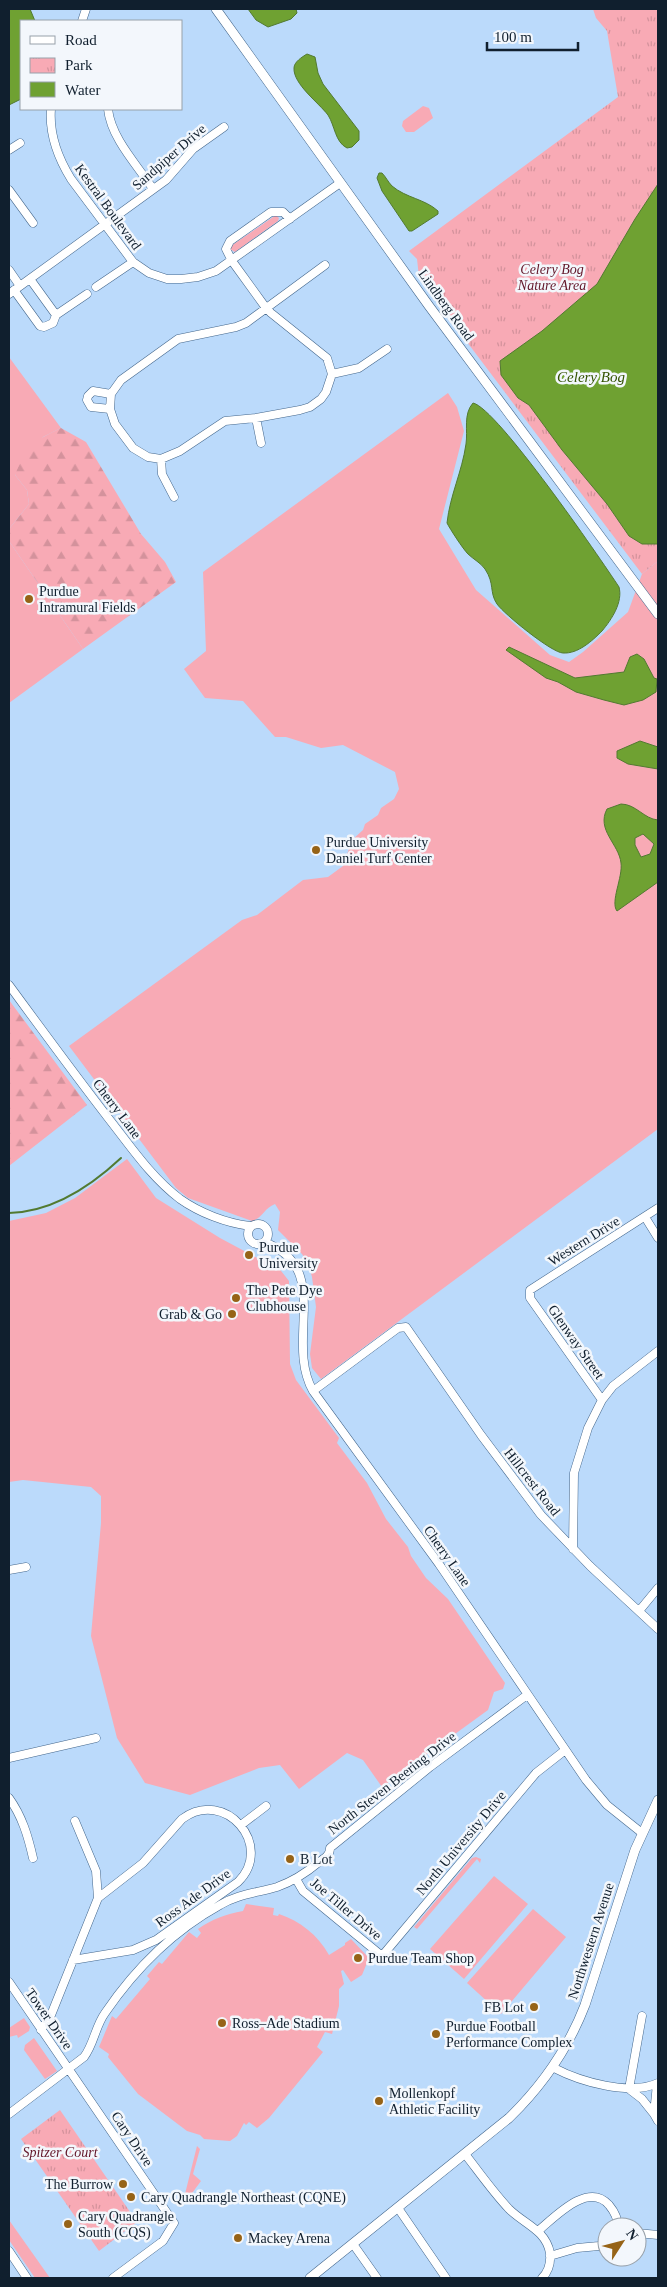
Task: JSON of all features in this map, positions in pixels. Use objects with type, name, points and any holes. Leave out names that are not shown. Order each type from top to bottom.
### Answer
[{"type":"main road","name":"Lindberg Road","points":[[216,9],[467,357],[658,614]]},
{"type":"main road","name":"Northwestern Avenue","points":[[310,2278],[465,2154],[521,2106],[554,2068],[586,2005],[642,1833],[658,1800]]},
{"type":"street","name":"Kestral Boulevard","points":[[51,110],[52,136],[62,164],[132,262],[150,273],[167,279],[198,277],[216,271],[340,183]]},
{"type":"street","points":[[108,110],[119,139],[153,189]]},
{"type":"street","name":"Sandpiper Drive","points":[[14,290],[166,180],[192,149],[224,127]]},
{"type":"street","points":[[9,150],[20,142]]},
{"type":"street","points":[[9,190],[33,223]]},
{"type":"street","points":[[290,219],[283,212],[271,212],[230,241],[226,249],[232,261],[266,308],[327,358],[332,374],[326,392],[316,404],[300,410],[219,423],[180,451],[161,459],[148,457],[133,448],[115,424],[110,409],[111,394],[121,380],[178,339],[236,327],[246,323],[266,308],[325,265]]},
{"type":"street","points":[[96,287],[132,262]]},
{"type":"street","points":[[9,270],[14,290],[40,326],[48,326],[56,319],[56,315],[87,294]]},
{"type":"street","points":[[30,278],[56,315]]},
{"type":"street","points":[[332,374],[359,368],[387,349]]},
{"type":"street","points":[[110,409],[91,407],[87,400],[93,391],[111,394]]},
{"type":"street","points":[[256,418],[261,443]]},
{"type":"street","points":[[161,459],[162,474],[174,497]]},
{"type":"street","name":"Cherry Lane","points":[[9,985],[102,1110],[162,1184],[188,1204],[249,1230]]},
{"type":"street","name":"Western Drive","points":[[530,1298],[533,1288],[658,1208]]},
{"type":"street","points":[[644,1217],[658,1238]]},
{"type":"street","points":[[264,1242],[268,1234],[267,1229],[263,1225],[256,1223],[249,1230],[249,1240],[254,1244],[264,1242],[283,1250],[298,1268]]},
{"type":"street","name":"Cherry Lane","points":[[268,1234],[290,1252],[298,1268],[304,1293],[303,1361],[305,1373],[313,1391],[438,1564],[564,1751],[607,1805],[642,1833]]},
{"type":"street","name":"Glenway Street","points":[[530,1298],[602,1400]]},
{"type":"street","name":"Hillcrest Road","points":[[313,1391],[398,1328],[406,1327],[410,1330],[520,1490],[573,1549],[658,1629]]},
{"type":"street","points":[[573,1549],[574,1473],[581,1445],[602,1400],[624,1376],[658,1351]]},
{"type":"street","points":[[9,1570],[26,1567]]},
{"type":"street","points":[[638,1611],[658,1588]]},
{"type":"street","name":"North Steven Beering Drive","points":[[9,2114],[86,2055],[104,2013],[163,1944],[227,1900],[296,1879],[328,1854],[330,1848],[362,1819],[527,1695]]},
{"type":"street","points":[[9,1758],[96,1738]]},
{"type":"street","name":"North University Drive","points":[[382,1956],[536,1773],[564,1751]]},
{"type":"street","points":[[9,1798],[16,1808],[27,1833],[34,1858]]},
{"type":"street","points":[[98,1898],[144,1863],[189,1813],[199,1810],[219,1811],[232,1816],[241,1825],[266,1806]]},
{"type":"street","points":[[41,2030],[51,2015],[98,1898],[96,1871],[75,1821]]},
{"type":"street","name":"Ross Ade Drive","points":[[73,1960],[144,1946],[156,1940],[238,1882],[248,1868],[251,1859],[251,1847],[241,1825]]},
{"type":"street","name":"Joe Tiller Drive","points":[[296,1879],[303,1891],[382,1956]]},
{"type":"street","name":"Tower Drive","points":[[9,1982],[69,2069]]},
{"type":"street","points":[[629,2089],[642,2016]]},
{"type":"street","points":[[554,2068],[570,2075],[629,2089],[639,2089],[658,2083],[656,2118]]},
{"type":"street","name":"Cary Drive","points":[[69,2069],[174,2223],[164,2240],[113,2278]]},
{"type":"street","points":[[629,2089],[642,2099],[656,2118]]},
{"type":"street","points":[[465,2154],[509,2209],[538,2231],[548,2245],[549,2266],[542,2278]]},
{"type":"street","points":[[538,2231],[584,2198],[593,2197],[606,2202],[612,2208],[615,2217]]},
{"type":"street","points":[[398,2208],[446,2278]]},
{"type":"street","points":[[353,2244],[377,2278]]},
{"type":"street","points":[[550,2256],[577,2248],[597,2246]]},
{"type":"street","points":[[9,2251],[27,2278]]},
{"type":"green space","name":"Celery Bog Nature Area","points":[[593,9],[658,9],[658,561],[642,574],[430,293],[419,277],[417,259],[409,251],[618,97],[607,31],[596,18]]},
{"type":"green space","points":[[423,106],[429,108],[433,118],[414,132],[406,132],[402,126],[403,121]]},
{"type":"green space","points":[[276,215],[279,218],[278,221],[235,252],[230,249],[231,246]]},
{"type":"green space","points":[[9,357],[61,428],[43,437],[15,475],[27,490],[29,504],[9,529]]},
{"type":"green space","points":[[448,393],[457,407],[464,431],[439,529],[476,590],[550,655],[569,662],[583,652],[628,612],[642,574],[658,561],[658,1129],[321,1379],[312,1368],[310,1354],[316,1307],[312,1277],[308,1263],[302,1254],[278,1230],[280,1212],[275,1204],[268,1208],[259,1218],[252,1221],[188,1198],[176,1188],[69,1046],[242,920],[257,915],[303,880],[328,877],[343,866],[352,840],[363,830],[365,824],[378,815],[381,808],[394,799],[399,789],[395,772],[343,745],[321,748],[286,737],[275,737],[243,701],[205,698],[184,669],[206,651],[203,572]]},
{"type":"green space","points":[[61,428],[86,442],[141,534],[165,562],[176,582],[83,649],[9,541],[9,529],[29,504],[27,490],[15,475],[19,465],[27,451],[37,441]]},
{"type":"green space","name":"Purdue Intramural Fields","points":[[9,541],[83,649],[9,703]]},
{"type":"green space","points":[[9,1000],[87,1105],[9,1166]]},
{"type":"green space","points":[[127,1159],[156,1198],[220,1238],[261,1260],[274,1262],[289,1281],[290,1364],[296,1380],[339,1438],[337,1443],[367,1483],[386,1519],[408,1547],[411,1556],[426,1578],[448,1599],[505,1683],[503,1689],[494,1692],[488,1710],[382,1787],[363,1760],[347,1753],[299,1789],[280,1765],[259,1768],[190,1795],[145,1783],[117,1738],[91,1636],[101,1523],[101,1496],[91,1487],[23,1480],[9,1482],[9,1221],[46,1213],[75,1198]]},
{"type":"green space","points":[[472,1858],[481,1859],[480,1863],[477,1859],[417,1929],[414,1927]]},
{"type":"green space","points":[[494,1876],[528,1904],[464,1979],[430,1949]]},
{"type":"green space","name":"Ross–Ade Stadium","points":[[246,1904],[274,1908],[273,1915],[278,1916],[279,1914],[308,1930],[320,1941],[329,1955],[351,1939],[369,1958],[362,1975],[351,1982],[343,1970],[341,1971],[344,1984],[339,1989],[339,2006],[332,2034],[325,2032],[317,2047],[323,2052],[269,2118],[257,2128],[249,2122],[246,2125],[244,2123],[237,2136],[230,2141],[204,2139],[200,2135],[187,2131],[138,2094],[108,2057],[109,2054],[99,2047],[112,2016],[116,2019],[150,1979],[147,1976],[159,1962],[162,1964],[189,1932],[197,1938],[201,1933],[198,1929],[219,1917],[243,1911]]},
{"type":"green space","points":[[533,1909],[566,1937],[501,2014],[467,1983]]},
{"type":"green space","points":[[24,2018],[30,2027],[29,2031],[18,2038],[17,2035],[9,2037],[9,2028]]},
{"type":"green space","points":[[34,2038],[57,2071],[45,2079],[24,2050],[25,2045]]},
{"type":"green space","name":"Spitzer Court","points":[[60,2110],[137,2222],[99,2251],[21,2139]]},
{"type":"green space","points":[[197,2146],[200,2149],[193,2174],[201,2181],[187,2200],[184,2198]]},
{"type":"green space","points":[[9,2220],[50,2278],[35,2278],[9,2240]]},
{"type":"water","points":[[9,9],[30,9],[35,20],[20,20],[20,100],[9,105]]},
{"type":"water","points":[[248,9],[296,9],[297,13],[291,19],[268,27],[256,20]]},
{"type":"water","points":[[307,54],[315,57],[318,73],[323,84],[359,131],[359,140],[352,147],[347,148],[340,142],[328,115],[302,87],[295,74],[295,64]]},
{"type":"water","points":[[379,173],[382,173],[397,190],[433,207],[438,211],[438,214],[412,231],[409,231],[382,191],[377,178]]},
{"type":"water","name":"Celery Bog","points":[[658,184],[658,544],[642,544],[629,536],[607,504],[562,450],[529,405],[518,398],[501,375],[500,361],[542,331],[597,284]]},
{"type":"water","points":[[473,403],[485,411],[525,456],[571,517],[619,587],[620,593],[616,610],[602,631],[584,646],[569,653],[563,653],[549,647],[501,609],[493,596],[490,579],[485,569],[470,556],[447,523],[464,454],[468,412]]},
{"type":"water","points":[[509,647],[575,678],[624,672],[630,657],[637,654],[644,659],[654,678],[657,679],[656,692],[643,700],[624,705],[576,692],[546,678],[506,650]]},
{"type":"water","points":[[640,741],[658,747],[658,769],[628,764],[617,758],[617,751]]},
{"type":"water","points":[[621,804],[631,806],[648,817],[658,820],[658,882],[617,911],[615,902],[621,863],[604,824],[607,809]],"holes":[[[643,834],[654,844],[650,854],[641,857],[635,845],[635,838]]]},
{"type":"waterway","points":[[9,1213],[25,1212],[40,1208],[70,1196],[96,1179],[121,1158]]},
{"type":"place","name":"Purdue Intramural Fields","points":[[29,599]]},
{"type":"place","name":"Purdue University Daniel Turf Center","points":[[316,850]]},
{"type":"place","name":"Purdue University","points":[[249,1255]]},
{"type":"place","name":"The Pete Dye Clubhouse","points":[[236,1298]]},
{"type":"place","name":"Grab & Go","points":[[232,1314]]},
{"type":"place","name":"B Lot","points":[[290,1859]]},
{"type":"place","name":"Purdue Team Shop","points":[[358,1958]]},
{"type":"place","name":"FB Lot","points":[[534,2007]]},
{"type":"place","name":"Ross–Ade Stadium","points":[[222,2023]]},
{"type":"place","name":"Purdue Football Performance Complex","points":[[436,2034]]},
{"type":"place","name":"Mollenkopf Athletic Facility","points":[[379,2101]]},
{"type":"place","name":"The Burrow","points":[[123,2184]]},
{"type":"place","name":"Cary Quadrangle Northeast (CQNE)","points":[[131,2197]]},
{"type":"place","name":"Cary Quadrangle South (CQS)","points":[[68,2224]]},
{"type":"place","name":"Mackey Arena","points":[[238,2238]]}]
